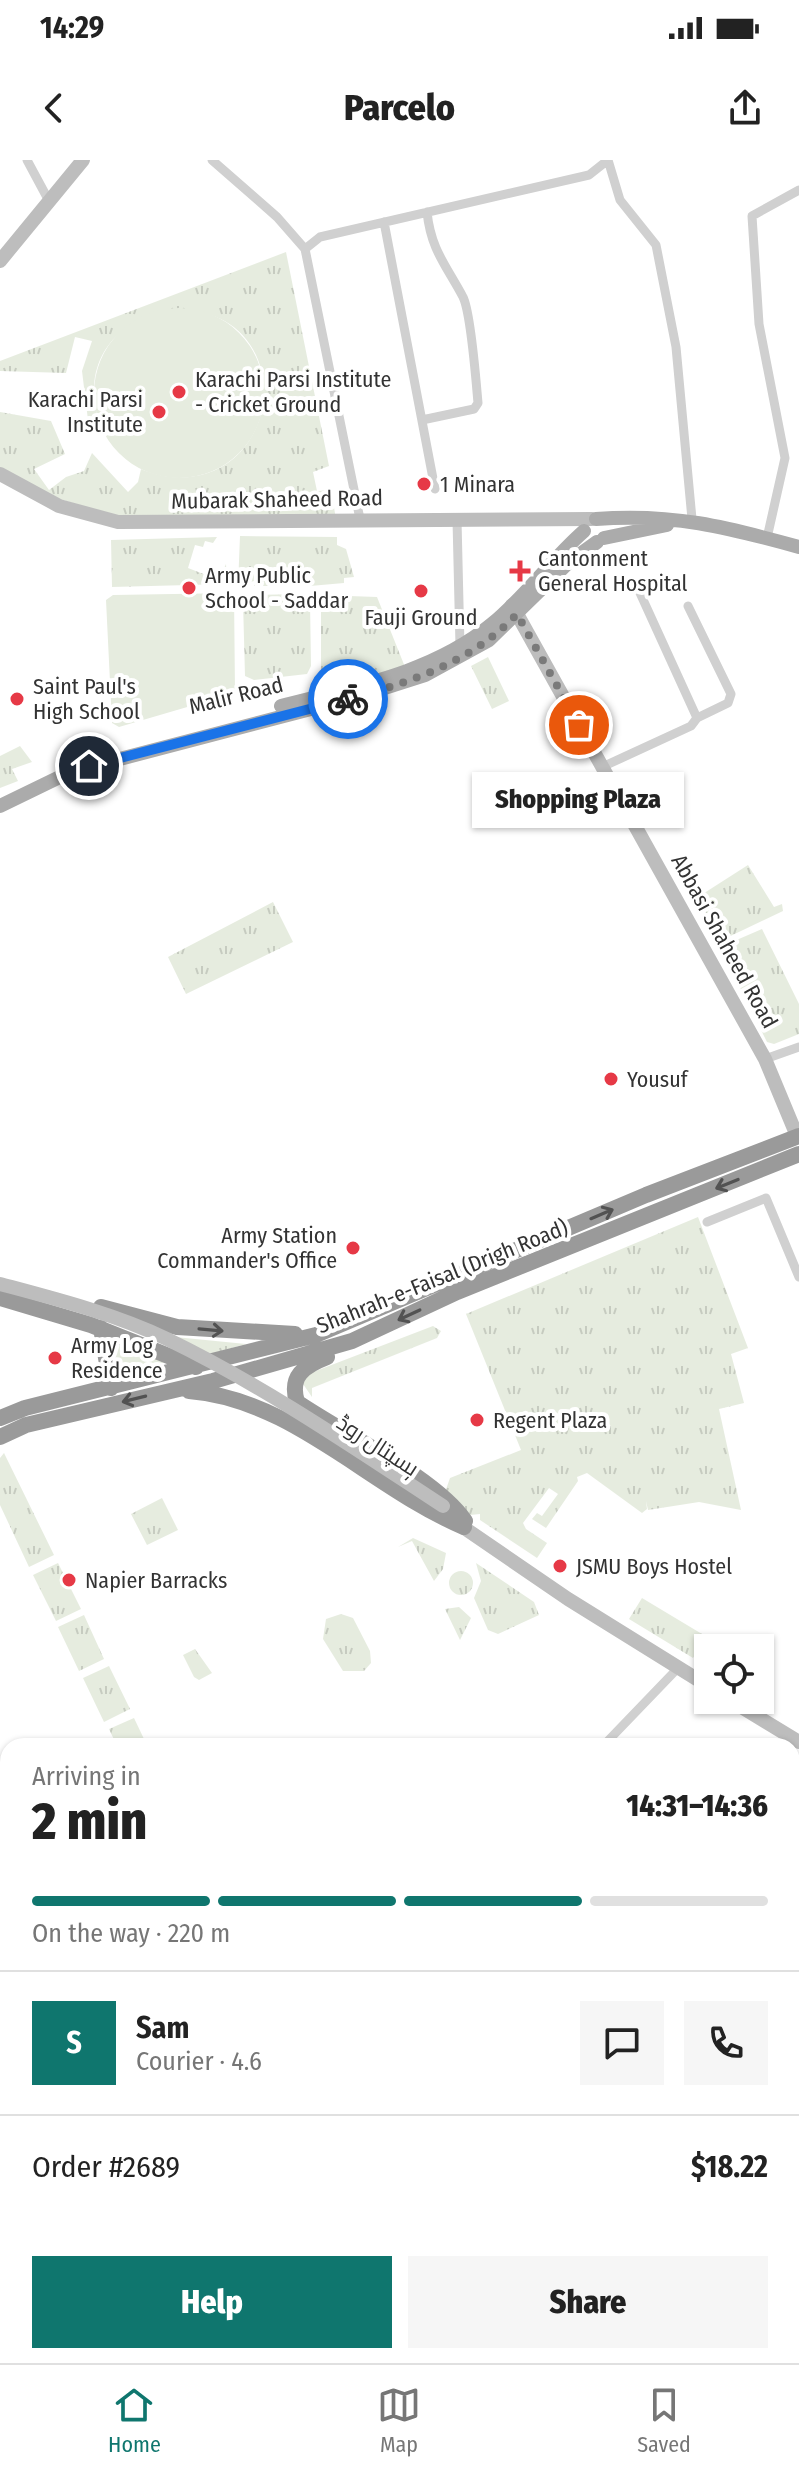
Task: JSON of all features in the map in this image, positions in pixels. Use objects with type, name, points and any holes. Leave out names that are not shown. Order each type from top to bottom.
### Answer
[{"type":"highway","name":"Shahrah-e-Faisal (Drigh Road)","points":[[0,1418],[25,1408],[316,1335],[646,1195],[798,1136]]},
{"type":"highway","name":"Shahrah-e-Faisal (Drigh Road)","points":[[0,1437],[26,1425],[172,1390],[352,1341],[457,1292],[799,1154]]},
{"type":"highway","points":[[0,1277],[169,1325],[316,1335]]},
{"type":"highway","points":[[0,1298],[101,1328],[196,1367]]},
{"type":"highway","points":[[169,1325],[171,1355]]},
{"type":"highway","points":[[101,1328],[111,1388]]},
{"type":"highway","points":[[352,1341],[300,1371],[294,1381],[297,1402],[420,1481],[458,1510],[465,1524]]},
{"type":"highway","points":[[172,1390],[242,1399],[286,1422],[428,1512],[465,1524]]},
{"type":"main road","points":[[589,525],[639,516],[692,519],[799,547]]},
{"type":"main road","points":[[589,525],[586,538],[600,540],[667,525],[717,533],[799,557]]},
{"type":"main road","points":[[589,525],[606,528],[600,540]]},
{"type":"main road","name":"Malir Road","points":[[0,806],[70,772],[353,698],[425,675],[489,640],[589,525]]},
{"type":"main road","name":"Malir Road","points":[[0,797],[67,765],[388,677],[460,646],[514,610],[600,540]]},
{"type":"street","points":[[27,160],[49,201]]},
{"type":"street","points":[[0,261],[83,160]]},
{"type":"street","points":[[212,160],[277,217],[305,249],[360,519]]},
{"type":"street","points":[[305,249],[320,237],[589,175],[608,160],[620,200],[656,245],[676,347],[692,519]]},
{"type":"street","points":[[767,538],[785,458],[759,324],[752,216],[799,190]]},
{"type":"street","points":[[422,420],[474,409],[478,403],[464,299],[445,272],[430,237],[427,212]]},
{"type":"street","points":[[384,222],[435,489]]},
{"type":"street","name":"Mubarak Shaheed Road","points":[[0,474],[59,506],[118,522],[565,518],[589,525]]},
{"type":"street","points":[[457,520],[460,646]]},
{"type":"street","points":[[640,593],[697,718]]},
{"type":"street","points":[[602,767],[691,726],[697,718],[728,703],[731,694],[688,606]]},
{"type":"street","name":"Abbasi Shaheed Road","points":[[514,610],[765,1059],[798,1136]]},
{"type":"street","points":[[765,1059],[799,1047]]},
{"type":"street","points":[[707,1222],[766,1198],[799,1277]]},
{"type":"street","name":"ہسپتال روڈ","points":[[0,1287],[54,1298],[167,1339],[263,1390],[694,1678]]},
{"type":"street","name":"ہسپتال روڈ","points":[[465,1524],[694,1666]]},
{"type":"street","points":[[611,1738],[678,1668]]},
{"type":"street","points":[[753,1714],[792,1738]]},
{"type":"street","points":[[772,1714],[799,1731]]},
{"type":"green space","points":[[286,252],[329,466],[313,472],[317,491],[331,490],[336,519],[126,519],[63,500],[62,503],[0,472],[0,412],[51,421],[65,454],[34,469],[49,490],[66,477],[84,471],[92,453],[128,492],[138,482],[141,469],[164,476],[188,477],[211,472],[233,459],[256,427],[264,389],[253,350],[230,324],[199,312],[166,312],[134,323],[109,345],[95,377],[98,419],[88,420],[82,371],[92,341],[75,337],[66,373],[0,371],[0,361]]},
{"type":"green space","name":"Karachi Parsi Institute - Cricket Ground","points":[[179,308],[211,315],[239,333],[257,361],[264,393],[257,425],[239,453],[211,471],[179,478],[147,471],[119,453],[101,425],[94,393],[101,361],[119,333],[147,315]]},
{"type":"green space","points":[[240,536],[337,537],[337,545],[346,549],[354,577],[344,578],[344,583],[310,586],[295,575],[295,579],[284,579],[284,575],[268,586],[254,586],[254,581],[238,586]]},
{"type":"green space","points":[[217,537],[213,543],[205,541],[203,547],[195,545],[188,568],[219,580],[226,564],[227,584],[112,587],[111,540]]},
{"type":"green space","points":[[234,593],[235,693],[119,727],[112,723],[106,600],[113,595]]},
{"type":"green space","points":[[300,594],[310,602],[311,666],[307,674],[254,680],[245,676],[243,601],[251,595]]},
{"type":"green space","points":[[321,595],[377,597],[407,672],[321,691]]},
{"type":"green space","points":[[488,657],[509,701],[492,709],[471,666]]},
{"type":"green space","points":[[20,746],[32,762],[12,769],[18,781],[0,788],[0,756]]},
{"type":"green space","points":[[748,865],[774,907],[782,904],[783,911],[720,941],[698,897]]},
{"type":"green space","points":[[273,902],[293,942],[186,994],[168,957]]},
{"type":"green space","points":[[762,929],[799,1004],[799,1034],[774,1044],[767,1042],[723,953],[725,945]]},
{"type":"green space","points":[[698,1217],[748,1348],[731,1354],[744,1403],[719,1409],[741,1510],[699,1502],[648,1510],[646,1501],[647,1509],[642,1513],[587,1473],[577,1477],[578,1481],[546,1528],[532,1519],[537,1513],[542,1516],[558,1494],[549,1488],[523,1523],[526,1529],[547,1543],[537,1558],[480,1520],[480,1514],[470,1515],[443,1498],[450,1478],[521,1450],[466,1314]]},
{"type":"green space","points":[[433,1326],[441,1331],[437,1338],[312,1388],[312,1397],[303,1384],[308,1374]]},
{"type":"green space","points":[[106,1337],[173,1360],[117,1375]]},
{"type":"green space","points":[[175,1337],[246,1344],[207,1355]]},
{"type":"green space","points":[[4,1453],[54,1555],[29,1567],[0,1505],[0,1458]]},
{"type":"green space","points":[[162,1498],[178,1530],[147,1545],[131,1514]]},
{"type":"green space","points":[[413,1538],[446,1553],[443,1569],[434,1581],[412,1541],[398,1547]]},
{"type":"green space","points":[[58,1563],[81,1609],[56,1621],[33,1575]]},
{"type":"green space","points":[[476,1563],[534,1602],[539,1615],[498,1634],[488,1630],[474,1598],[481,1581]]},
{"type":"green space","points":[[461,1571],[470,1574],[473,1583],[470,1592],[461,1595],[452,1592],[449,1583],[452,1574]]},
{"type":"green space","points":[[642,1598],[702,1634],[694,1634],[694,1656],[693,1658],[629,1619]]},
{"type":"green space","points":[[459,1607],[471,1618],[460,1640],[445,1609]]},
{"type":"green space","points":[[341,1614],[353,1618],[370,1651],[371,1663],[364,1671],[343,1671],[323,1639],[326,1619]]},
{"type":"green space","points":[[84,1615],[104,1659],[79,1671],[58,1627]]},
{"type":"green space","points":[[195,1649],[212,1673],[199,1680],[194,1677],[183,1655]]},
{"type":"green space","points":[[109,1666],[130,1709],[104,1722],[83,1678]]},
{"type":"green space","points":[[134,1718],[144,1738],[113,1738],[109,1729]]},
{"type":"way so far","points":[[348,699],[451,664],[489,640],[517,614],[579,725]]},
{"type":"place","name":"Karachi Parsi Institute - Cricket Ground","points":[[179,392]]},
{"type":"place","name":"Karachi Parsi Institute","points":[[159,412]]},
{"type":"place","name":"1 Minara","points":[[424,484]]},
{"type":"place","name":"Cantonment General Hospital","points":[[520,571]]},
{"type":"place","name":"Army Public School - Saddar","points":[[189,588]]},
{"type":"place","name":"Fauji Ground","points":[[421,591]]},
{"type":"place","name":"Saint Paul's High School","points":[[17,699]]},
{"type":"place","name":"Shopping Plaza","points":[[579,725]]},
{"type":"place","name":"Yousuf","points":[[611,1079]]},
{"type":"place","name":"Army Station Commander's Office","points":[[353,1248]]},
{"type":"place","name":"Army Log Residence","points":[[55,1358]]},
{"type":"place","name":"Regent Plaza","points":[[477,1420]]},
{"type":"place","name":"JSMU Boys Hostel","points":[[560,1566]]},
{"type":"place","name":"Napier Barracks","points":[[69,1580]]},
{"type":"route","points":[[89,766],[348,699]]}]
